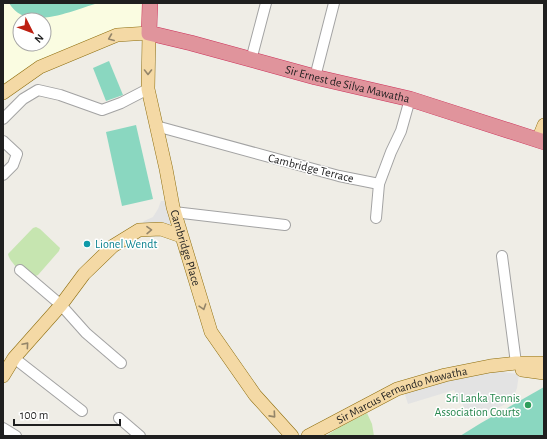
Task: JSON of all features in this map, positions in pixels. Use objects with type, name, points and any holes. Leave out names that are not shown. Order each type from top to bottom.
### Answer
[{"type":"highway","points":[[149,33],[150,3]]},
{"type":"highway","name":"Sir Ernest de Silva Mawatha","points":[[149,33],[315,77],[410,99],[541,141]]},
{"type":"main road","name":"Cambridge Place","points":[[149,33],[148,89],[174,212],[211,332],[255,395],[292,436]]},
{"type":"main road","points":[[3,93],[40,67],[117,35],[149,33]]},
{"type":"main road","points":[[541,141],[544,125]]},
{"type":"main road","points":[[3,376],[14,358],[61,305],[84,274],[113,246],[139,230],[161,230],[181,236]]},
{"type":"main road","name":"Sir Marcus Fernando Mawatha","points":[[308,436],[396,389],[446,375],[499,366],[544,363]]},
{"type":"main road","name":"Sir Marcus Fernando Mawatha","points":[[499,366],[544,373]]},
{"type":"street","points":[[250,60],[266,3]]},
{"type":"street","points":[[315,77],[334,3]]},
{"type":"street","points":[[3,119],[23,99],[38,90],[60,95],[102,110],[121,103],[148,89]]},
{"type":"street","points":[[376,218],[379,184],[401,131],[410,99]]},
{"type":"street","name":"Cambridge Terrace","points":[[156,126],[339,176],[379,184]]},
{"type":"street","points":[[3,141],[17,154],[13,165],[3,175]]},
{"type":"street","points":[[174,212],[285,225]]},
{"type":"street","points":[[502,256],[516,364]]},
{"type":"street","points":[[20,270],[61,305],[86,333],[122,363]]},
{"type":"street","points":[[14,358],[82,411]]},
{"type":"street","points":[[119,418],[140,436]]},
{"type":"street","points":[[3,428],[16,436]]},
{"type":"shaded area","points":[[3,3],[145,3],[145,31],[120,33],[3,88]]},
{"type":"shaded area","points":[[161,201],[166,201],[172,230],[139,230],[144,221],[153,217]]},
{"type":"shaded area","points":[[495,371],[519,374],[517,388],[512,401],[478,417],[469,415],[454,390],[408,404],[404,392],[446,379]]},
{"type":"green space","points":[[9,3],[98,3],[52,17],[52,12],[17,12]]},
{"type":"green space","points":[[109,61],[123,95],[106,101],[93,68]]},
{"type":"green space","points":[[136,125],[153,199],[122,206],[106,132]]},
{"type":"green space","points":[[36,227],[60,248],[38,275],[33,277],[18,268],[9,258],[8,254],[33,228]]},
{"type":"green space","name":"Sri Lanka Tennis Association Courts","points":[[544,387],[544,436],[460,436],[481,423]]},
{"type":"green space","points":[[367,413],[372,424],[374,436],[326,436],[338,428]]},
{"type":"place","name":"Lionel Wendt","points":[[87,244]]},
{"type":"place","name":"Sri Lanka Tennis Association Courts","points":[[528,405]]}]
